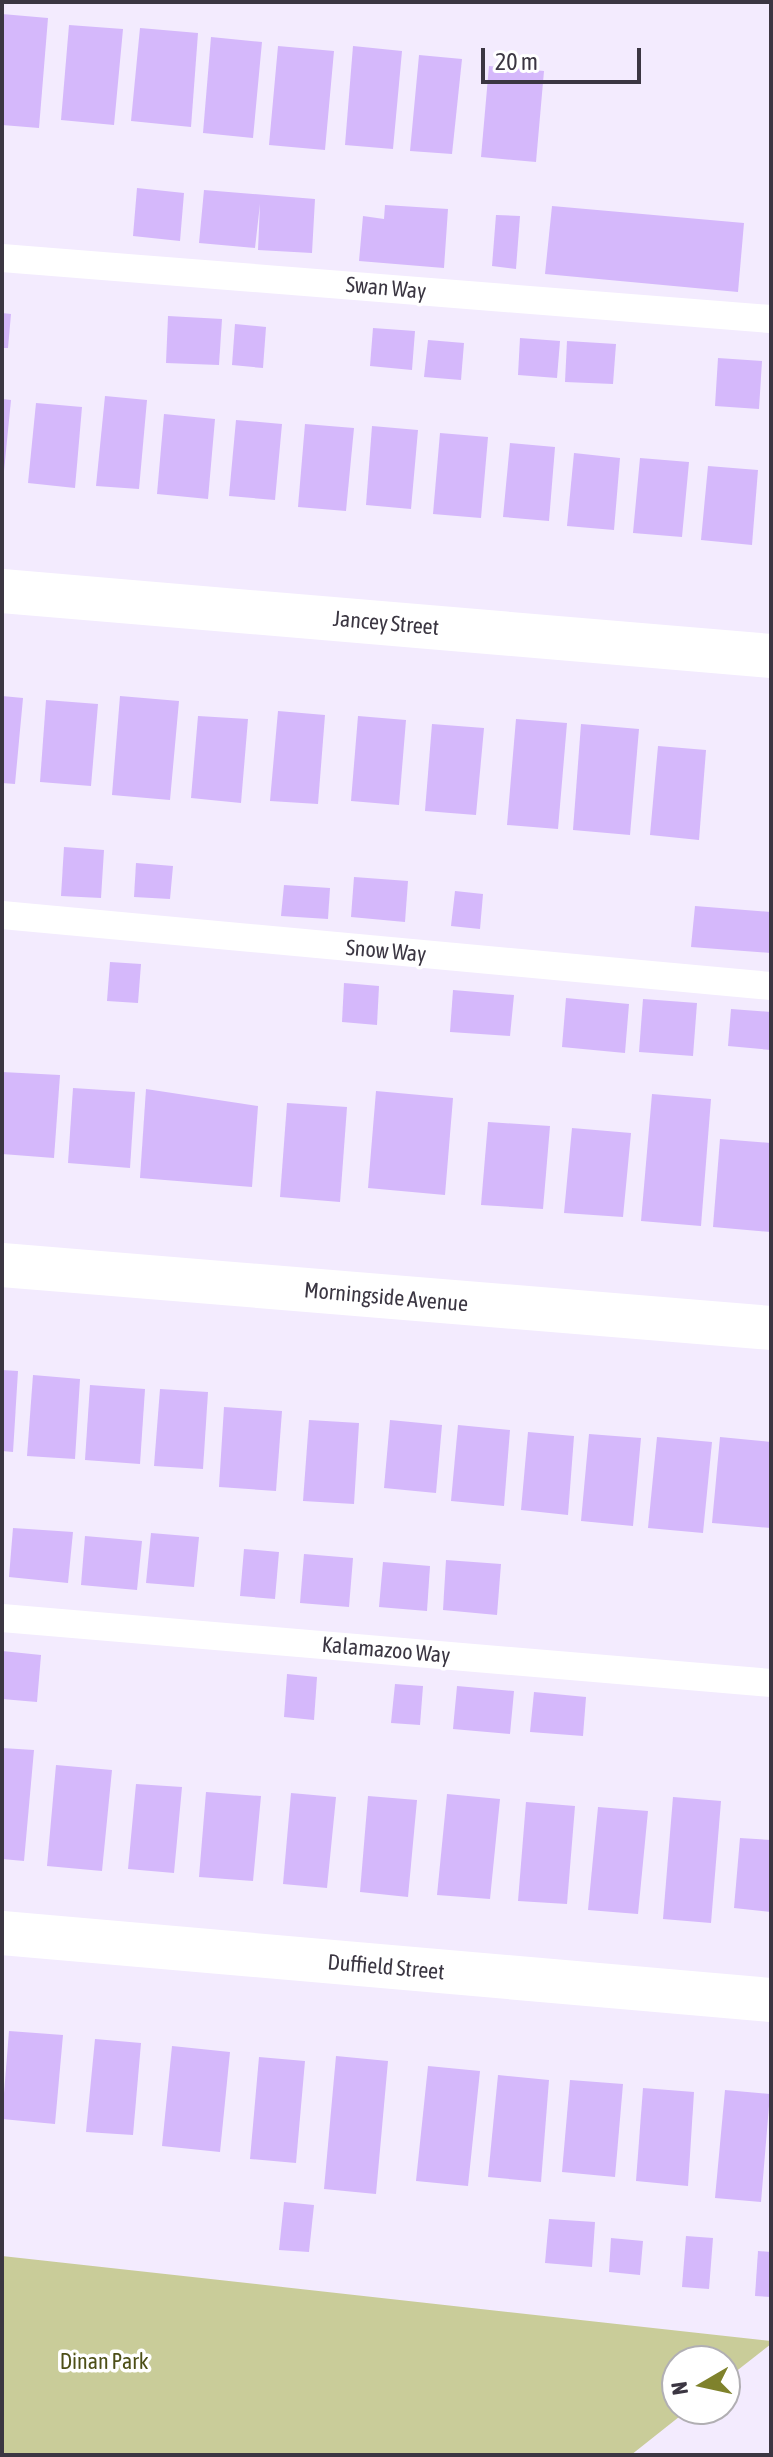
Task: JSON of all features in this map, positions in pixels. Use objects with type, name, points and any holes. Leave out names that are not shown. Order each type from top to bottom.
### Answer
[{"type":"street","name":"Jancey Street","points":[[2,591],[771,656]]},
{"type":"street","name":"Morningside Avenue","points":[[2,1265],[771,1328]]},
{"type":"street","name":"Duffield Street","points":[[2,1933],[771,2000]]},
{"type":"lane","name":"Swan Way","points":[[2,258],[771,319]]},
{"type":"lane","name":"Snow Way","points":[[2,915],[771,986]]},
{"type":"lane","name":"Kalamazoo Way","points":[[2,1618],[771,1683]]},
{"type":"green space","name":"Dinan Park","points":[[2,2256],[771,2341],[741,2367],[741,2345],[661,2345],[661,2425],[669,2425],[631,2455],[2,2455]]},
{"type":"building","points":[[2,14],[48,18],[39,128],[2,125]]},
{"type":"building","points":[[69,25],[123,29],[114,125],[61,120]]},
{"type":"building","points":[[140,28],[198,33],[191,127],[131,121]]},
{"type":"building","points":[[211,37],[262,42],[253,138],[203,133]]},
{"type":"building","points":[[278,46],[334,51],[325,150],[269,145]]},
{"type":"building","points":[[353,46],[402,51],[393,149],[345,145]]},
{"type":"building","points":[[419,55],[462,59],[452,154],[410,151]]},
{"type":"building","points":[[489,66],[544,71],[536,162],[481,157]]},
{"type":"building","points":[[137,188],[184,193],[180,241],[133,236]]},
{"type":"building","points":[[204,190],[315,199],[312,253],[258,250],[260,204],[255,248],[199,243]]},
{"type":"building","points":[[385,205],[448,209],[444,268],[359,261],[363,216],[384,219]]},
{"type":"building","points":[[552,206],[744,223],[738,292],[545,274]]},
{"type":"building","points":[[496,215],[520,216],[516,269],[492,266]]},
{"type":"building","points":[[2,313],[11,314],[8,348],[2,348]]},
{"type":"building","points":[[168,316],[222,319],[219,365],[166,363]]},
{"type":"building","points":[[235,324],[266,327],[263,368],[232,365]]},
{"type":"building","points":[[373,328],[415,331],[412,370],[370,366]]},
{"type":"building","points":[[520,338],[560,341],[557,378],[518,375]]},
{"type":"building","points":[[428,340],[464,343],[461,380],[424,377]]},
{"type":"building","points":[[567,341],[616,344],[613,384],[565,382]]},
{"type":"building","points":[[718,358],[762,361],[759,409],[715,406]]},
{"type":"building","points":[[105,396],[147,400],[139,489],[96,486]]},
{"type":"building","points":[[2,399],[11,400],[4,471],[2,471]]},
{"type":"building","points":[[36,403],[82,407],[75,488],[28,483]]},
{"type":"building","points":[[164,414],[215,419],[208,499],[157,494]]},
{"type":"building","points":[[236,420],[282,424],[275,500],[229,496]]},
{"type":"building","points":[[305,424],[354,428],[346,511],[298,507]]},
{"type":"building","points":[[372,426],[418,430],[411,509],[366,505]]},
{"type":"building","points":[[440,433],[488,437],[481,518],[433,514]]},
{"type":"building","points":[[510,443],[555,447],[549,521],[503,517]]},
{"type":"building","points":[[574,453],[620,458],[614,530],[567,526]]},
{"type":"building","points":[[640,458],[689,462],[682,537],[633,533]]},
{"type":"building","points":[[708,466],[758,470],[752,545],[701,540]]},
{"type":"building","points":[[2,696],[23,698],[15,784],[2,783]]},
{"type":"building","points":[[120,696],[179,701],[170,800],[112,795]]},
{"type":"building","points":[[46,700],[98,704],[91,786],[40,782]]},
{"type":"building","points":[[278,711],[325,715],[318,804],[270,801]]},
{"type":"building","points":[[198,716],[248,719],[241,803],[191,798]]},
{"type":"building","points":[[358,716],[406,720],[399,805],[351,801]]},
{"type":"building","points":[[516,719],[567,723],[558,829],[507,825]]},
{"type":"building","points":[[432,724],[484,728],[476,815],[425,811]]},
{"type":"building","points":[[581,724],[639,729],[630,835],[573,830]]},
{"type":"building","points":[[658,746],[706,750],[699,840],[650,835]]},
{"type":"building","points":[[64,847],[104,850],[101,898],[61,896]]},
{"type":"building","points":[[136,863],[173,866],[170,899],[134,897]]},
{"type":"building","points":[[354,877],[408,881],[405,922],[351,917]]},
{"type":"building","points":[[284,885],[330,888],[328,919],[281,916]]},
{"type":"building","points":[[455,891],[483,894],[480,929],[451,926]]},
{"type":"building","points":[[695,906],[771,912],[771,953],[691,947]]},
{"type":"building","points":[[110,962],[141,964],[138,1003],[107,1001]]},
{"type":"building","points":[[344,983],[379,986],[377,1025],[342,1022]]},
{"type":"building","points":[[453,990],[514,995],[510,1036],[450,1032]]},
{"type":"building","points":[[566,998],[629,1004],[625,1053],[562,1047]]},
{"type":"building","points":[[643,999],[697,1003],[693,1056],[639,1052]]},
{"type":"building","points":[[731,1009],[771,1012],[771,1050],[728,1046]]},
{"type":"building","points":[[2,1072],[60,1075],[54,1158],[2,1154]]},
{"type":"building","points":[[73,1088],[135,1092],[130,1168],[68,1163]]},
{"type":"building","points":[[146,1089],[258,1106],[252,1187],[140,1178]]},
{"type":"building","points":[[376,1091],[453,1098],[445,1195],[368,1188]]},
{"type":"building","points":[[652,1094],[711,1099],[701,1226],[641,1221]]},
{"type":"building","points":[[287,1103],[347,1107],[340,1202],[280,1197]]},
{"type":"building","points":[[488,1122],[550,1126],[543,1209],[481,1205]]},
{"type":"building","points":[[572,1128],[631,1133],[623,1217],[564,1213]]},
{"type":"building","points":[[720,1139],[771,1143],[771,1232],[713,1227]]},
{"type":"building","points":[[2,1370],[18,1371],[13,1452],[2,1451]]},
{"type":"building","points":[[33,1375],[80,1379],[75,1459],[27,1456]]},
{"type":"building","points":[[90,1385],[145,1389],[140,1464],[85,1460]]},
{"type":"building","points":[[160,1389],[208,1392],[203,1469],[154,1466]]},
{"type":"building","points":[[224,1407],[282,1411],[276,1491],[219,1487]]},
{"type":"building","points":[[309,1420],[359,1423],[354,1504],[303,1501]]},
{"type":"building","points":[[390,1420],[442,1425],[436,1493],[384,1488]]},
{"type":"building","points":[[458,1425],[510,1430],[504,1506],[451,1501]]},
{"type":"building","points":[[528,1432],[574,1436],[568,1515],[521,1510]]},
{"type":"building","points":[[589,1434],[641,1438],[633,1526],[581,1521]]},
{"type":"building","points":[[657,1437],[712,1442],[703,1533],[648,1528]]},
{"type":"building","points":[[720,1437],[771,1442],[771,1528],[712,1523]]},
{"type":"building","points":[[13,1528],[73,1532],[68,1583],[9,1577]]},
{"type":"building","points":[[151,1533],[199,1537],[194,1587],[146,1583]]},
{"type":"building","points":[[85,1536],[142,1541],[137,1590],[81,1585]]},
{"type":"building","points":[[244,1549],[279,1552],[275,1599],[240,1596]]},
{"type":"building","points":[[304,1554],[353,1558],[349,1607],[300,1603]]},
{"type":"building","points":[[446,1560],[501,1564],[497,1615],[443,1610]]},
{"type":"building","points":[[383,1562],[430,1566],[427,1611],[379,1607]]},
{"type":"building","points":[[2,1651],[41,1655],[37,1702],[2,1699]]},
{"type":"building","points":[[287,1674],[317,1677],[314,1720],[284,1717]]},
{"type":"building","points":[[395,1684],[423,1686],[420,1725],[391,1723]]},
{"type":"building","points":[[457,1686],[514,1691],[510,1734],[453,1729]]},
{"type":"building","points":[[534,1692],[586,1697],[583,1736],[530,1732]]},
{"type":"building","points":[[2,1748],[34,1750],[24,1861],[2,1859]]},
{"type":"building","points":[[56,1765],[112,1770],[102,1871],[47,1866]]},
{"type":"building","points":[[136,1784],[182,1787],[174,1873],[128,1869]]},
{"type":"building","points":[[206,1792],[261,1796],[253,1881],[199,1877]]},
{"type":"building","points":[[291,1793],[336,1797],[327,1888],[283,1884]]},
{"type":"building","points":[[447,1794],[500,1799],[490,1899],[437,1895]]},
{"type":"building","points":[[368,1796],[417,1800],[408,1897],[360,1892]]},
{"type":"building","points":[[673,1797],[721,1801],[711,1923],[663,1919]]},
{"type":"building","points":[[526,1802],[575,1806],[567,1904],[518,1901]]},
{"type":"building","points":[[598,1807],[648,1811],[638,1914],[588,1910]]},
{"type":"building","points":[[740,1838],[771,1840],[771,1912],[734,1908]]},
{"type":"building","points":[[9,2031],[63,2035],[55,2124],[2,2119]]},
{"type":"building","points":[[95,2039],[141,2043],[133,2135],[86,2132]]},
{"type":"building","points":[[172,2046],[230,2052],[220,2152],[162,2146]]},
{"type":"building","points":[[336,2056],[388,2061],[376,2194],[324,2189]]},
{"type":"building","points":[[259,2057],[305,2061],[296,2163],[250,2159]]},
{"type":"building","points":[[428,2066],[480,2071],[468,2186],[416,2181]]},
{"type":"building","points":[[498,2075],[549,2080],[541,2182],[488,2177]]},
{"type":"building","points":[[570,2080],[623,2084],[615,2177],[562,2172]]},
{"type":"building","points":[[643,2088],[694,2092],[688,2186],[636,2181]]},
{"type":"building","points":[[725,2090],[770,2094],[761,2202],[715,2198]]},
{"type":"building","points":[[284,2202],[314,2205],[309,2252],[279,2250]]},
{"type":"building","points":[[549,2219],[595,2222],[592,2267],[545,2263]]},
{"type":"building","points":[[686,2236],[713,2238],[709,2289],[682,2287]]},
{"type":"building","points":[[611,2238],[643,2241],[640,2275],[609,2272]]},
{"type":"building","points":[[758,2251],[771,2252],[771,2297],[755,2296]]}]
